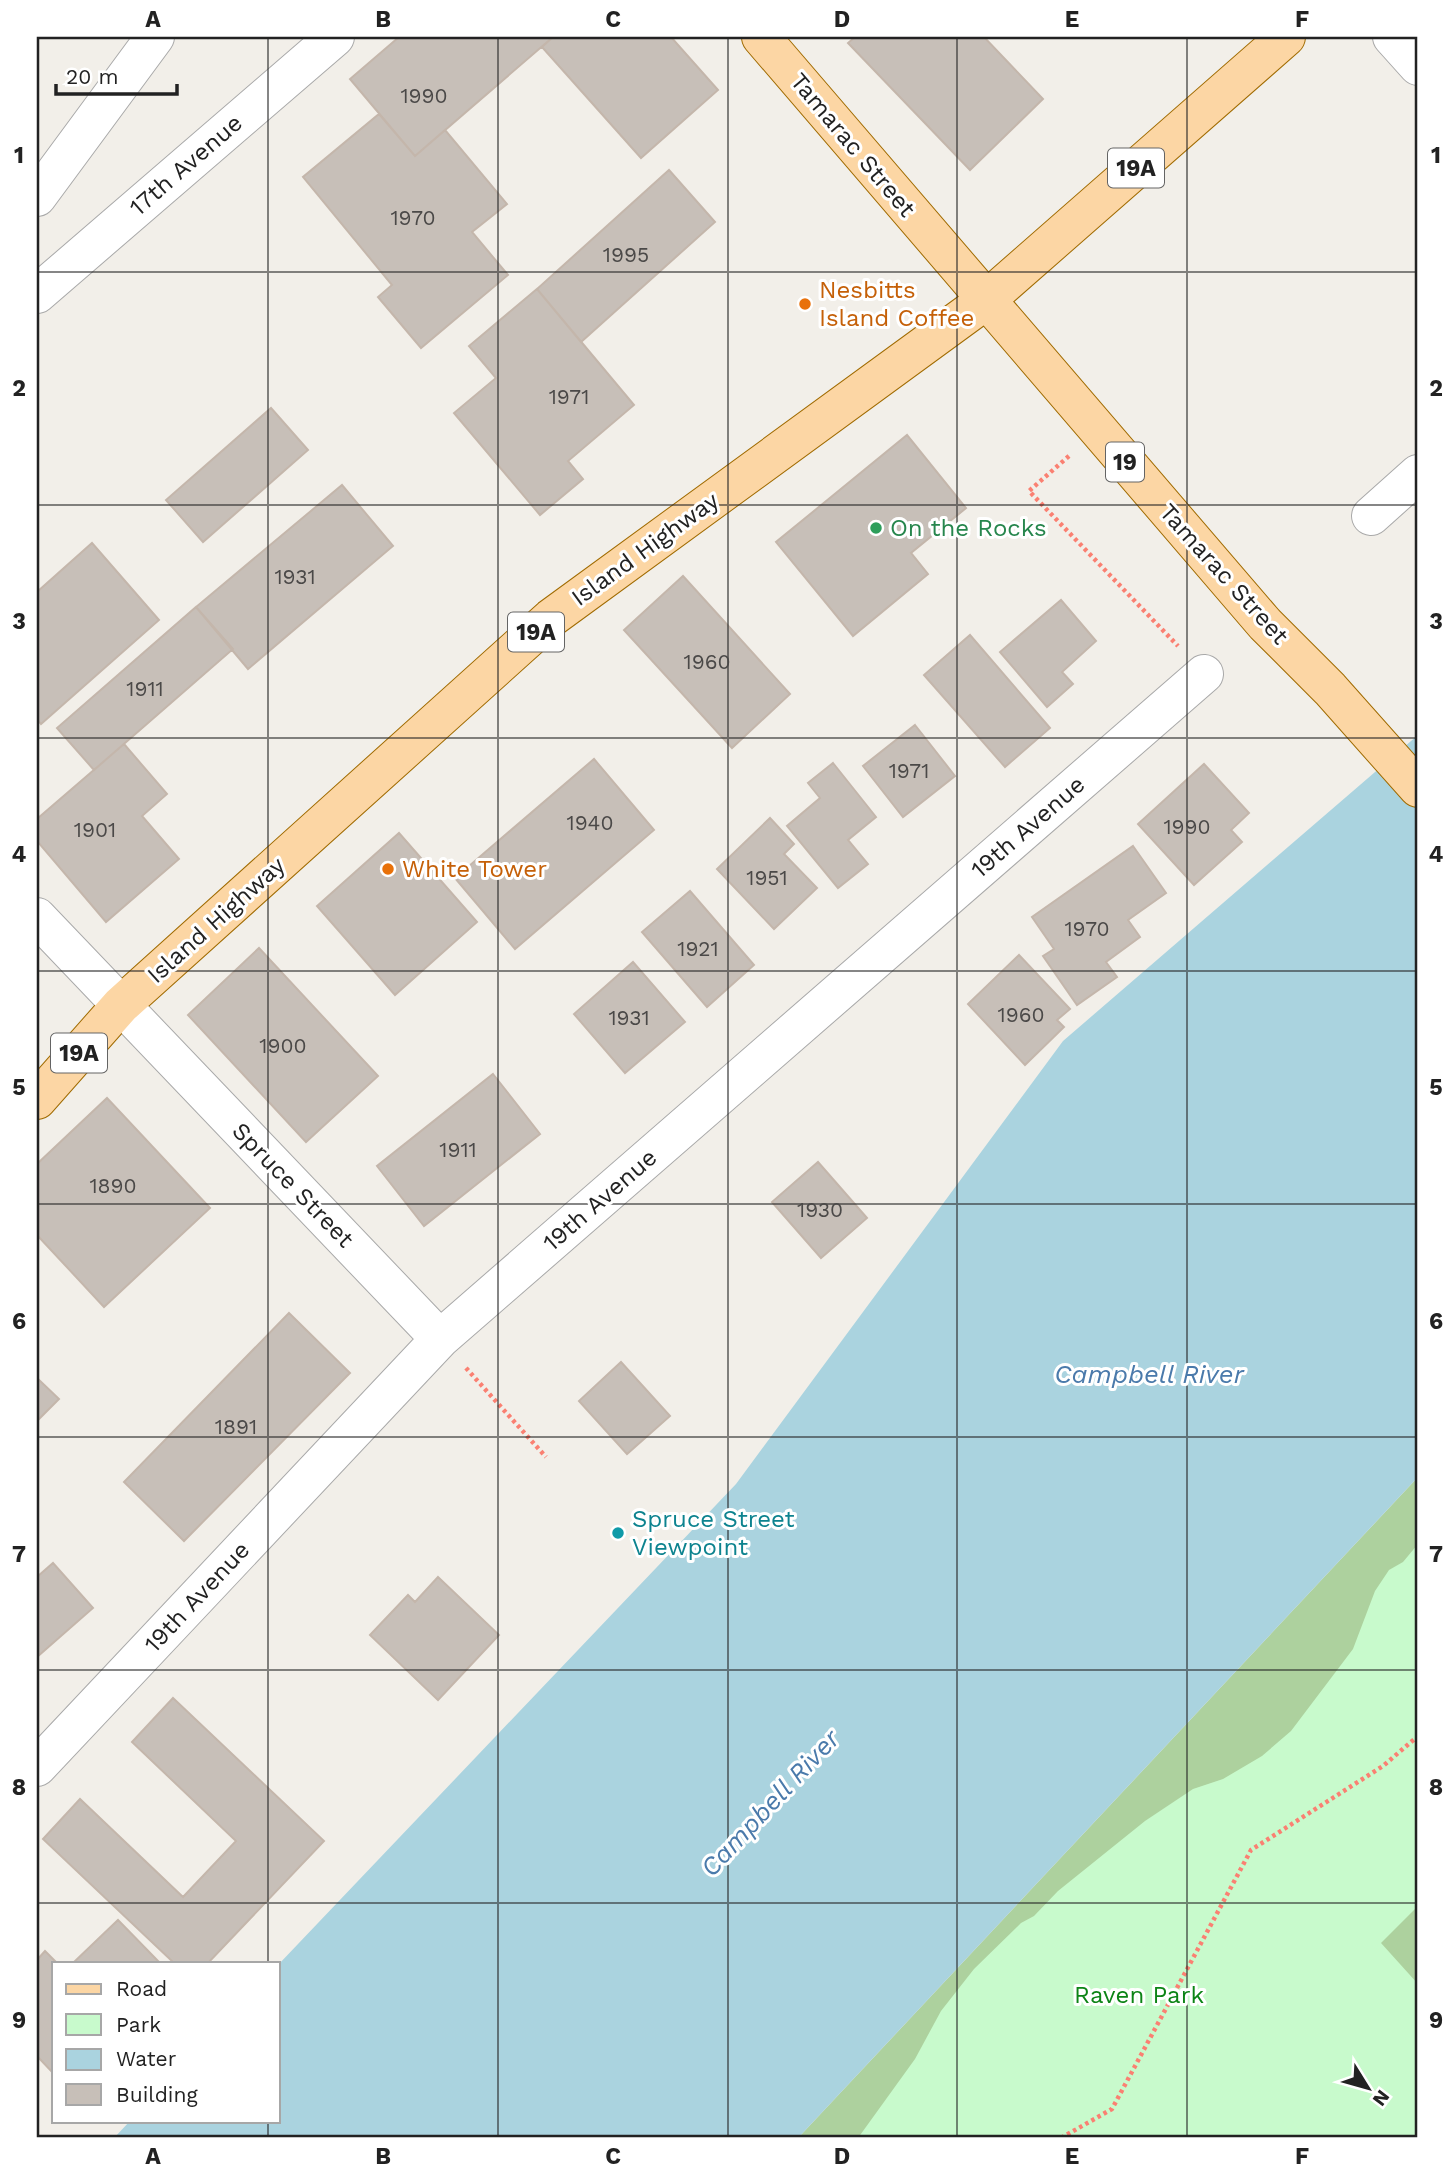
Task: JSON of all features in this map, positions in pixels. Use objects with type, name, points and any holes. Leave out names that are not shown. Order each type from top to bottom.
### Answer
[{"type":"main road","name":"Tamarac Street","points":[[761,37],[1265,624],[1330,689],[1418,788]]},
{"type":"main road","name":"Island Highway","points":[[37,1100],[121,1005],[551,618],[985,300],[1286,37]]},
{"type":"street","points":[[37,197],[155,37]]},
{"type":"street","name":"17th Avenue","points":[[37,294],[335,37]]},
{"type":"street","points":[[1392,37],[1418,66]]},
{"type":"street","points":[[1371,516],[1418,474]]},
{"type":"street","name":"19th Avenue","points":[[37,1768],[440,1339],[1204,674]]},
{"type":"street","name":"Spruce Street","points":[[37,917],[440,1339]]},
{"type":"path","points":[[1075,451],[1029,491],[1204,674]]},
{"type":"path","points":[[440,1339],[547,1457]]},
{"type":"path","points":[[1061,2138],[1112,2109],[1251,1850],[1383,1766],[1418,1736]]},
{"type":"green space","name":"Raven Park","points":[[1418,1477],[1418,2138],[798,2138]]},
{"type":"green space","name":"Raven Park","points":[[1418,1544],[1418,1906],[1381,1943],[1418,1984],[1418,2138],[858,2138],[915,2059],[941,2011],[974,1969],[1021,1923],[1034,1916],[1058,1891],[1145,1821],[1193,1789],[1223,1779],[1262,1756],[1291,1731],[1353,1649],[1375,1591],[1389,1570],[1403,1562]]},
{"type":"water","name":"Campbell River","points":[[1418,735],[1418,1477],[798,2138],[114,2138],[129,2122],[280,2122],[280,1963],[736,1484],[1063,1041]]},
{"type":"building","points":[[399,37],[553,37],[415,156],[350,79]]},
{"type":"building","points":[[553,37],[671,37],[718,90],[641,158],[542,47]]},
{"type":"building","points":[[855,37],[984,37],[1043,99],[970,170],[848,43]]},
{"type":"building","points":[[379,114],[415,156],[445,130],[507,204],[472,232],[508,275],[421,348],[378,297],[392,285],[303,177]]},
{"type":"building","points":[[669,170],[715,222],[581,342],[537,289]]},
{"type":"building","points":[[537,289],[634,405],[568,461],[583,479],[540,515],[454,413],[496,378],[469,346]]},
{"type":"building","points":[[271,408],[308,450],[203,542],[166,500]]},
{"type":"building","points":[[907,435],[966,508],[911,553],[928,574],[853,636],[776,542]]},
{"type":"building","points":[[342,485],[393,546],[248,669],[196,607]]},
{"type":"building","points":[[92,543],[159,620],[41,724],[37,719],[37,592]]},
{"type":"building","points":[[683,576],[790,694],[732,748],[624,630]]},
{"type":"building","points":[[1061,600],[1096,641],[1062,672],[1073,684],[1047,707],[1000,652]]},
{"type":"building","points":[[196,607],[233,649],[94,770],[57,728]]},
{"type":"building","points":[[970,635],[1050,728],[1005,767],[924,675]]},
{"type":"building","points":[[915,725],[955,776],[903,817],[863,766]]},
{"type":"building","points":[[124,744],[167,794],[142,816],[179,859],[106,922],[37,841],[37,819]]},
{"type":"building","points":[[594,759],[654,830],[515,949],[455,878]]},
{"type":"building","points":[[833,763],[876,817],[848,840],[868,864],[838,888],[787,826],[820,798],[808,783]]},
{"type":"building","points":[[1204,764],[1249,813],[1231,830],[1242,842],[1194,885],[1138,824]]},
{"type":"building","points":[[770,818],[794,844],[784,854],[817,888],[774,929],[717,869]]},
{"type":"building","points":[[399,833],[477,922],[395,995],[317,906]]},
{"type":"building","points":[[1133,846],[1166,893],[1128,920],[1140,937],[1106,962],[1117,977],[1077,1005],[1043,956],[1054,949],[1032,917]]},
{"type":"building","points":[[690,891],[754,965],[707,1007],[642,932]]},
{"type":"building","points":[[259,948],[378,1076],[306,1142],[188,1015]]},
{"type":"building","points":[[1019,955],[1070,1009],[1057,1020],[1064,1027],[1025,1065],[968,1004]]},
{"type":"building","points":[[633,962],[685,1022],[625,1073],[574,1014]]},
{"type":"building","points":[[493,1074],[540,1134],[424,1226],[377,1166]]},
{"type":"building","points":[[107,1098],[210,1208],[104,1307],[37,1235],[37,1164]]},
{"type":"building","points":[[818,1162],[867,1218],[821,1258],[772,1202]]},
{"type":"building","points":[[289,1313],[350,1373],[184,1541],[124,1482]]},
{"type":"building","points":[[621,1362],[670,1416],[627,1454],[579,1401]]},
{"type":"building","points":[[37,1378],[59,1399],[37,1421]]},
{"type":"building","points":[[53,1563],[93,1608],[37,1657],[37,1577]]},
{"type":"building","points":[[438,1577],[499,1635],[438,1700],[370,1635],[408,1595],[415,1602]]},
{"type":"building","points":[[173,1698],[324,1841],[209,1962],[173,1962],[43,1839],[80,1799],[183,1897],[236,1841],[132,1742]]},
{"type":"building","points":[[118,1920],[159,1962],[74,1962]]},
{"type":"building","points":[[45,1951],[56,1962],[52,1962],[52,2072],[37,2056],[37,1960]]},
{"type":"place","name":"Nesbitts Island Coffee","points":[[805,304]]},
{"type":"place","name":"On the Rocks","points":[[876,528]]},
{"type":"place","name":"White Tower","points":[[388,869]]},
{"type":"place","name":"Spruce Street Viewpoint","points":[[618,1533]]}]
